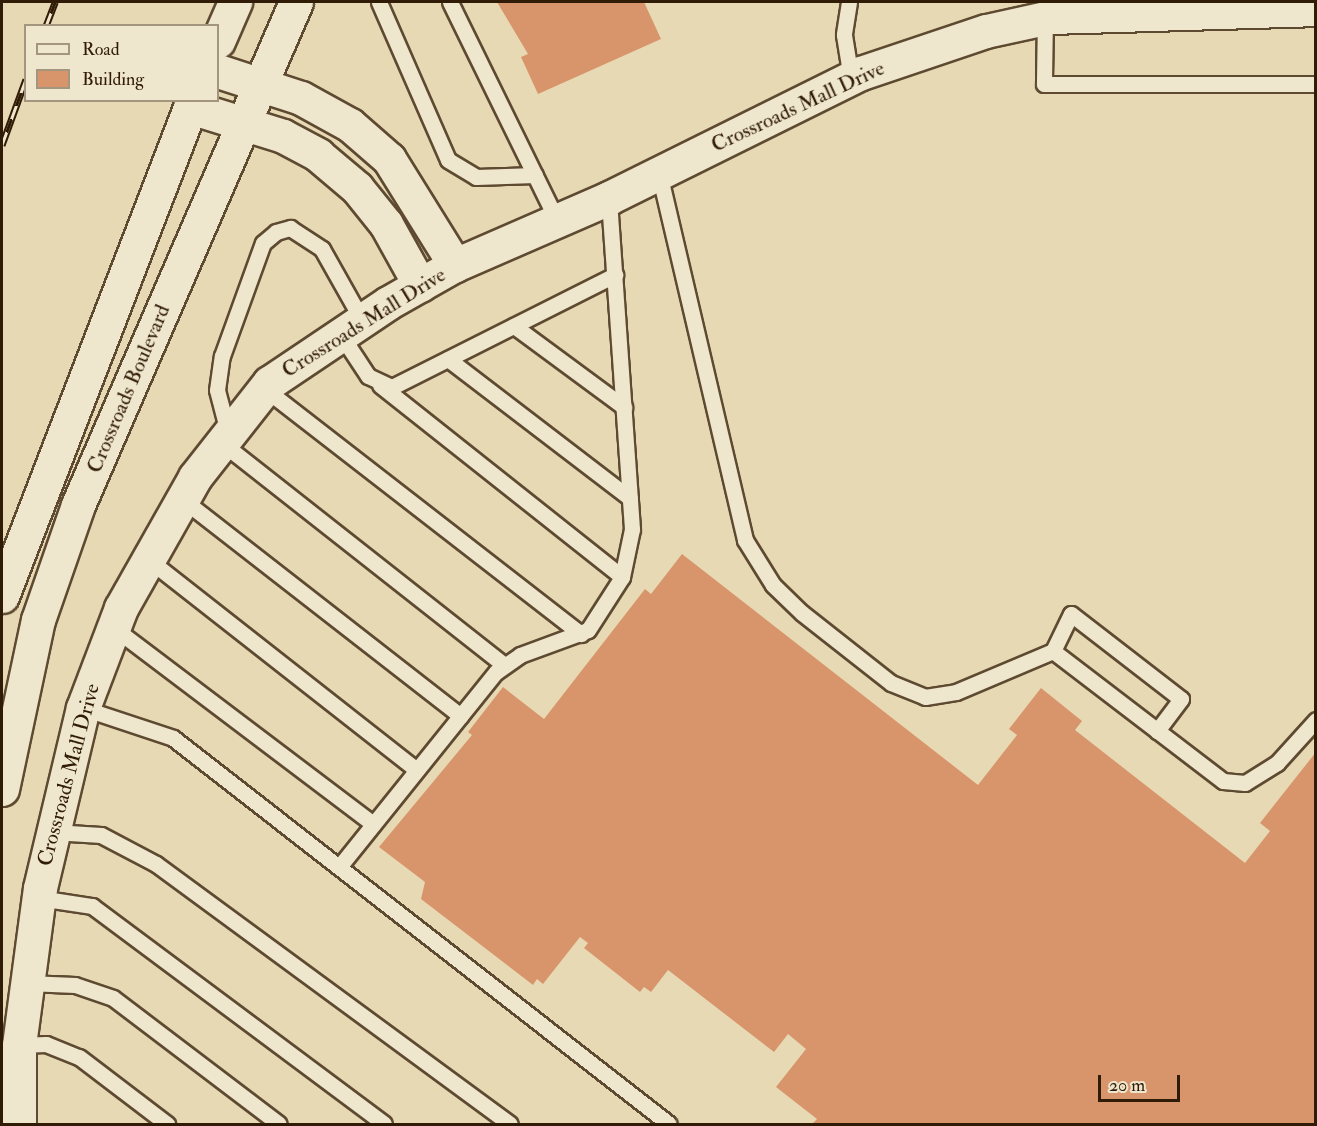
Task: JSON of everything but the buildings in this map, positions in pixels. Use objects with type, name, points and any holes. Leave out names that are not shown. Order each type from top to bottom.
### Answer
[{"type":"street","points":[[219,39],[235,2]]},
{"type":"street","name":"Crossroads Boulevard","points":[[2,789],[38,620],[78,505],[296,2]]},
{"type":"street","name":"Crossroads Mall Drive","points":[[19,1125],[19,1045],[39,897],[83,708],[114,628],[182,499],[225,439],[265,389],[352,327],[454,265],[609,198],[851,78],[986,31],[1045,18],[1180,6],[1219,5],[1316,9]]},
{"type":"street","points":[[219,71],[261,82],[350,125],[389,159],[454,265]]},
{"type":"street","points":[[2,596],[192,104],[283,136],[318,155],[357,188],[386,224],[420,285]]},
{"type":"lane","points":[[379,2],[448,160],[476,177],[535,175]]},
{"type":"lane","points":[[450,2],[557,220]]},
{"type":"lane","points":[[849,2],[844,35],[851,78]]},
{"type":"lane","points":[[1045,18],[1044,84],[1316,84]]},
{"type":"lane","points":[[659,173],[737,513],[745,540],[773,585],[891,683],[925,697],[956,692],[1053,651],[1071,614],[1181,699],[1157,731]]},
{"type":"lane","points":[[339,867],[504,665],[581,634],[597,620],[622,577],[632,529],[609,198]]},
{"type":"lane","points":[[504,665],[225,439],[217,390],[222,356],[263,243],[276,232],[290,228],[322,249],[352,327],[380,385],[622,577]]},
{"type":"lane","points":[[380,385],[392,387],[615,276]]},
{"type":"lane","points":[[514,326],[624,407]]},
{"type":"lane","points":[[448,359],[630,498]]},
{"type":"lane","points":[[265,389],[581,634]]},
{"type":"lane","points":[[182,499],[461,716]]},
{"type":"lane","points":[[149,560],[417,770]]},
{"type":"lane","points":[[114,628],[373,824]]},
{"type":"lane","points":[[1053,651],[1223,781],[1245,783],[1277,763],[1316,720]]},
{"type":"lane","points":[[83,708],[174,738],[669,1125]]},
{"type":"lane","points":[[53,832],[101,835],[129,847],[510,1125]]},
{"type":"lane","points":[[39,897],[92,906],[384,1125]]},
{"type":"lane","points":[[27,983],[75,985],[113,998],[279,1125]]},
{"type":"lane","points":[[19,1045],[46,1044],[79,1057],[167,1125]]},
{"type":"railway","points":[[47,24],[55,2]]},
{"type":"railway","points":[[2,145],[24,84]]}]
